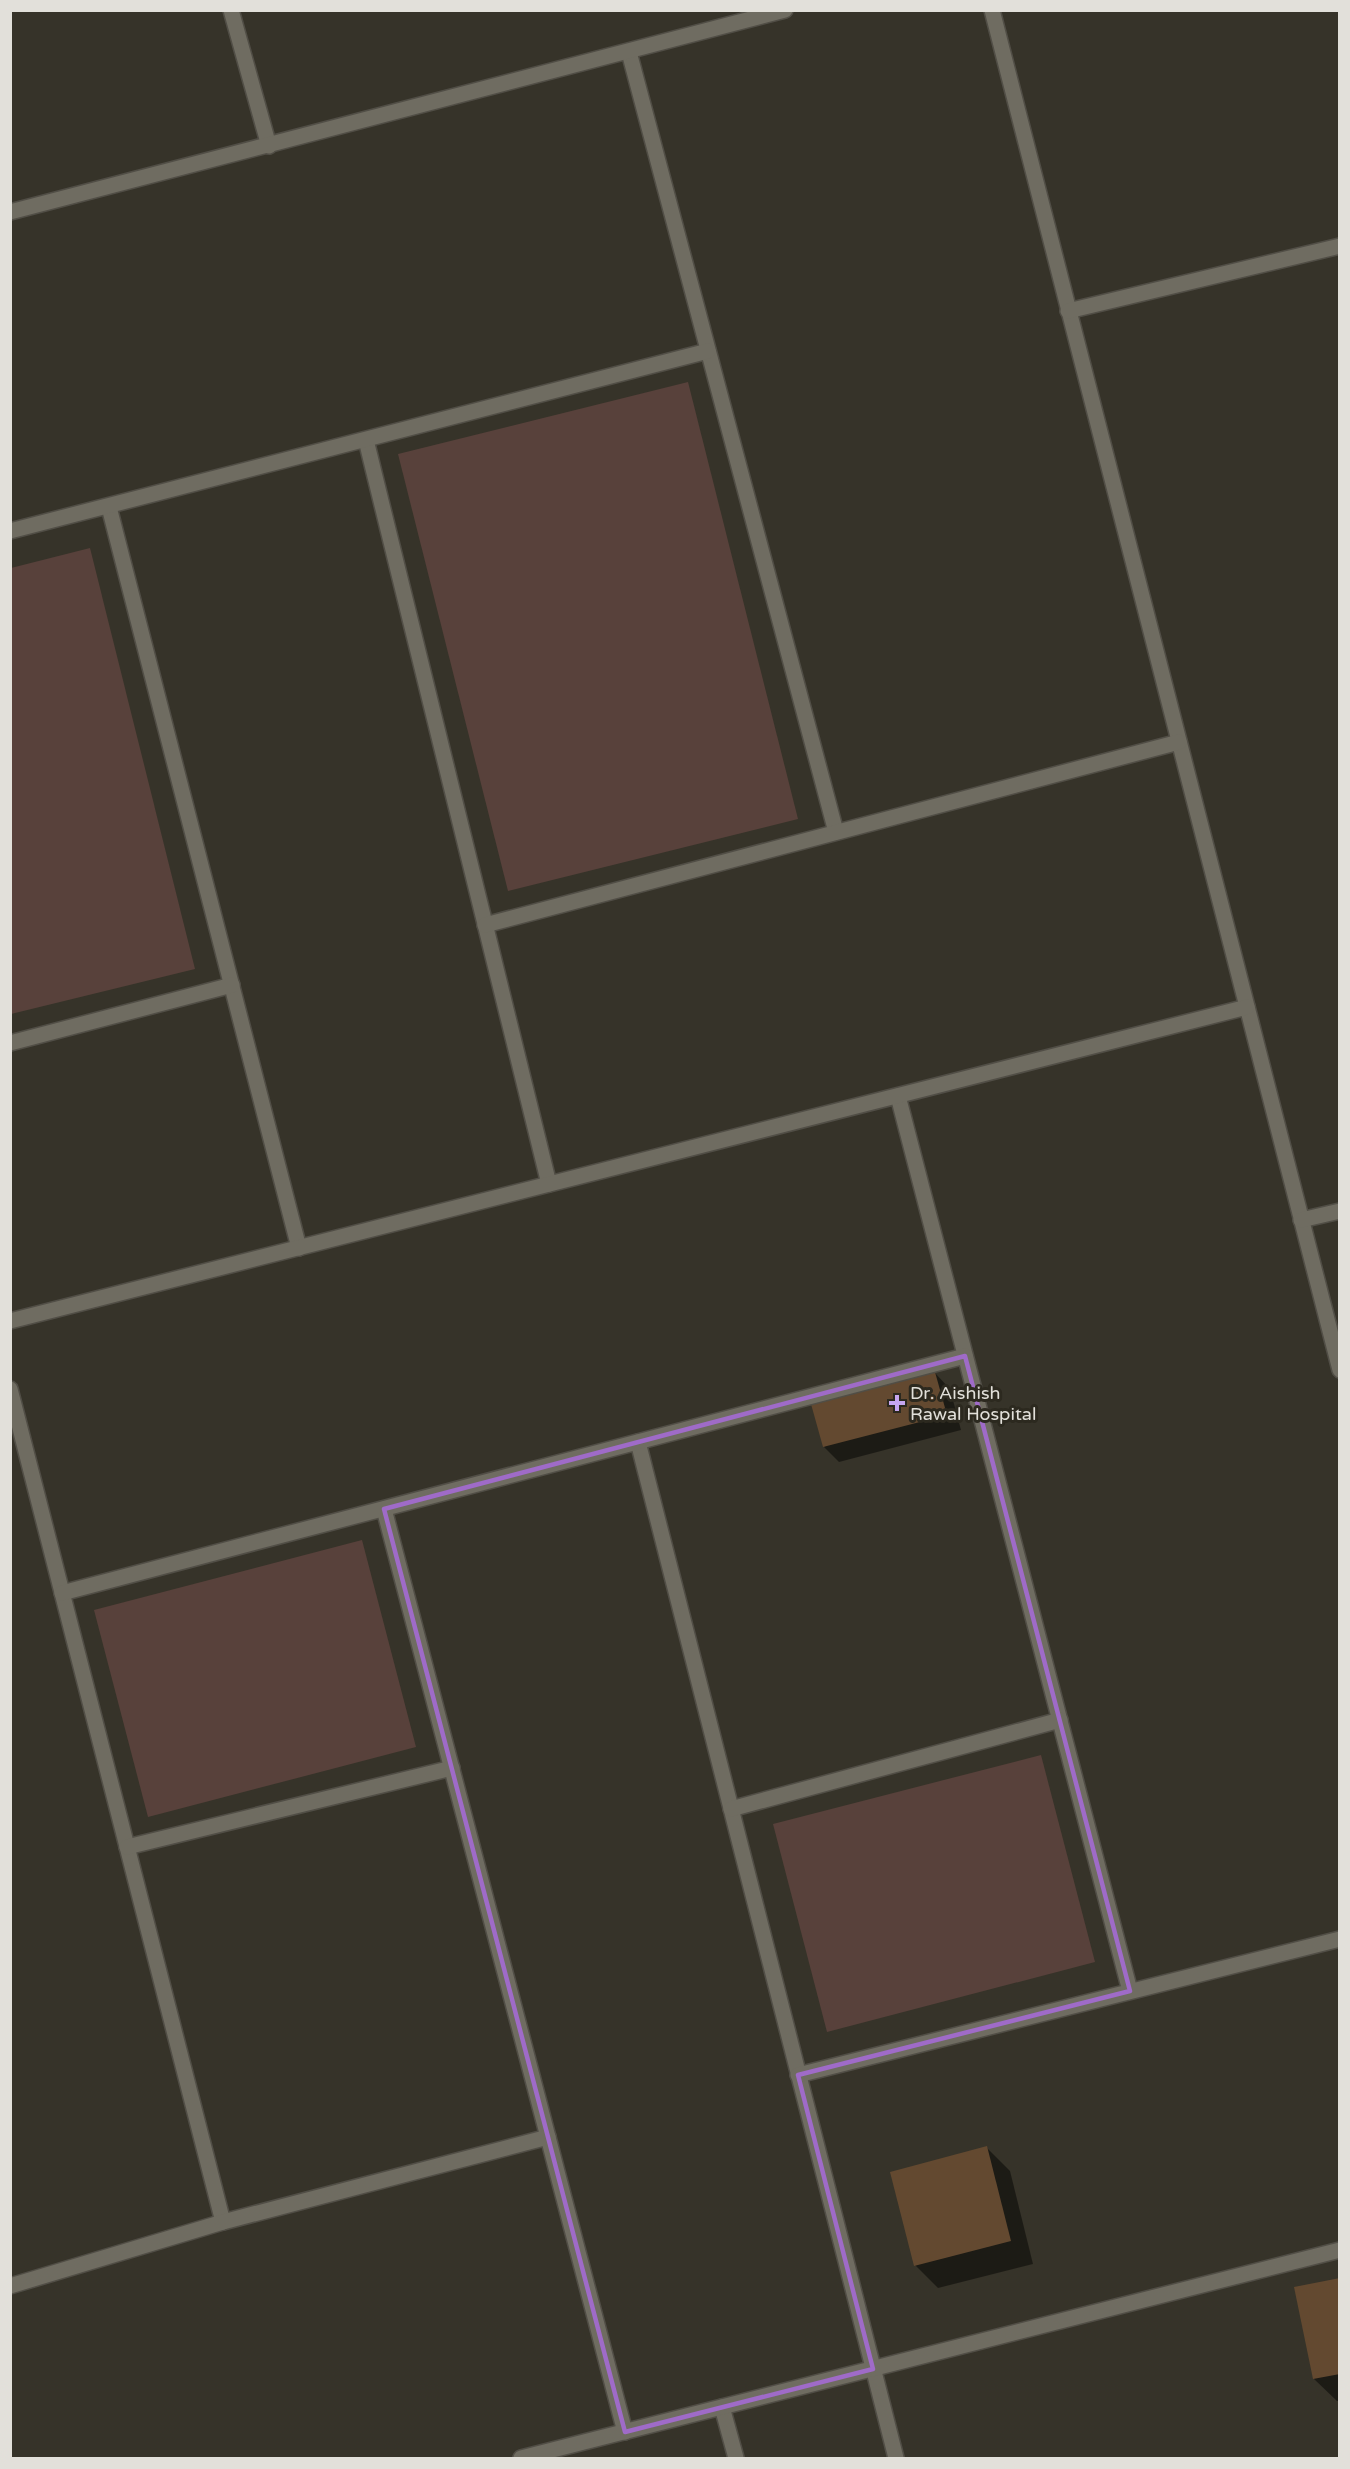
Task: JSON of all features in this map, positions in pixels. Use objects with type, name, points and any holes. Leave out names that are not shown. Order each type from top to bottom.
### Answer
[{"type":"street","points":[[231,10],[269,146]]},
{"type":"street","points":[[10,212],[785,10]]},
{"type":"street","points":[[992,10],[1340,1370]]},
{"type":"street","points":[[629,52],[836,832]]},
{"type":"street","points":[[1068,311],[1340,246]]},
{"type":"street","points":[[10,531],[708,351]]},
{"type":"street","points":[[366,440],[549,1184]]},
{"type":"street","points":[[109,507],[299,1248]]},
{"type":"street","points":[[485,925],[1179,742]]},
{"type":"street","points":[[10,1043],[232,985]]},
{"type":"street","points":[[10,1320],[1247,1007]]},
{"type":"street","points":[[898,1096],[1130,1991]]},
{"type":"street","points":[[1301,1221],[1340,1211]]},
{"type":"street","points":[[62,1593],[965,1356]]},
{"type":"street","points":[[10,1389],[223,2222]]},
{"type":"street","points":[[638,1442],[896,2458]]},
{"type":"street","points":[[384,1509],[625,2432]]},
{"type":"street","points":[[731,1809],[1060,1720]]},
{"type":"street","points":[[127,1847],[452,1768]]},
{"type":"street","points":[[798,2074],[1340,1939]]},
{"type":"street","points":[[10,2286],[223,2222],[548,2137]]},
{"type":"street","points":[[521,2458],[1340,2250]]},
{"type":"street","points":[[722,2407],[736,2458]]},
{"type":"highlighted area","points":[[965,1356],[1130,1991],[798,2075],[873,2369],[625,2432],[384,1509]]},
{"type":"shaded area","points":[[688,382],[798,819],[508,891],[398,454]]},
{"type":"shaded area","points":[[90,548],[195,969],[11,1014],[11,568]]},
{"type":"shaded area","points":[[362,1540],[416,1747],[148,1817],[94,1610]]},
{"type":"shaded area","points":[[1041,1755],[1095,1962],[827,2032],[773,1824]]},
{"type":"building","points":[[935,1372],[947,1415],[823,1447],[811,1404]]},
{"type":"building","points":[[987,2146],[1011,2241],[914,2266],[890,2172]]},
{"type":"building","points":[[1340,2278],[1340,2374],[1313,2379],[1294,2287]]},
{"type":"place","name":"Dr. Aishish Rawal Hospital","points":[[897,1403]]}]
